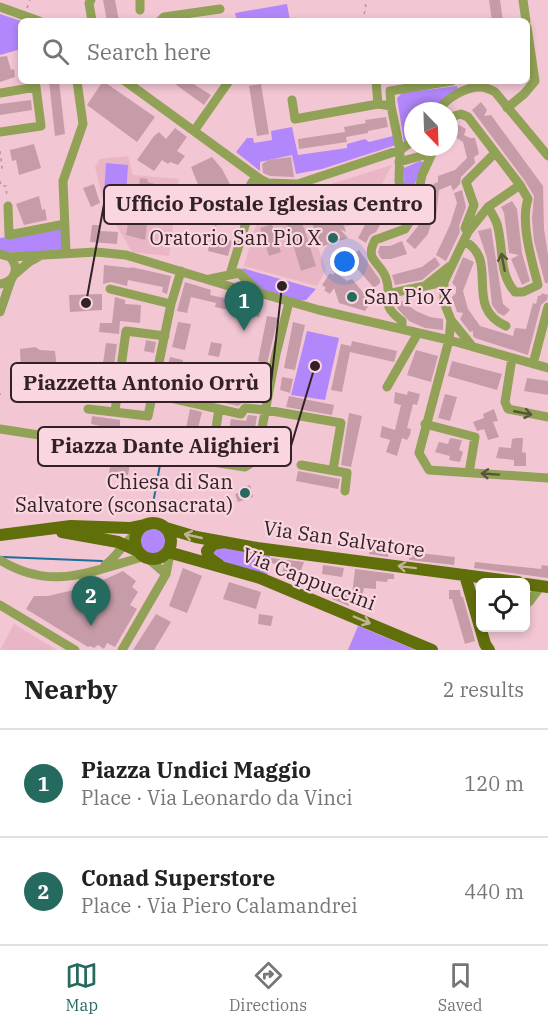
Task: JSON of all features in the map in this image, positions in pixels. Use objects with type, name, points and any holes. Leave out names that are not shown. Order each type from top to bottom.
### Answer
[{"type":"main road","points":[[144,556],[135,540],[137,533],[148,524]]},
{"type":"main road","points":[[0,535],[71,526],[130,528],[158,524],[166,528],[172,540],[167,553],[159,559],[144,556],[118,542],[46,530]]},
{"type":"main road","name":"Via San Salvatore","points":[[166,528],[196,537],[257,548],[481,578]]},
{"type":"main road","points":[[224,568],[209,558],[207,551],[213,544],[228,542]]},
{"type":"main road","name":"Via Cappuccini","points":[[167,553],[260,578],[432,650]]},
{"type":"main road","points":[[465,575],[486,648]]},
{"type":"street","points":[[91,0],[89,3],[92,18]]},
{"type":"street","points":[[523,0],[526,18]]},
{"type":"street","points":[[0,7],[32,18]]},
{"type":"street","points":[[163,18],[220,9]]},
{"type":"street","points":[[507,108],[535,81],[530,47]]},
{"type":"street","points":[[66,253],[63,181],[83,124],[77,84]]},
{"type":"street","points":[[129,84],[264,181],[270,193],[248,216]]},
{"type":"street","points":[[194,131],[226,84]]},
{"type":"street","points":[[376,84],[378,104]]},
{"type":"street","points":[[414,215],[402,198],[399,181],[400,150],[390,91],[433,84]]},
{"type":"street","points":[[0,93],[36,87],[41,126],[0,132]]},
{"type":"street","points":[[446,102],[453,96],[474,88],[483,87],[495,92],[548,156]]},
{"type":"street","points":[[291,100],[295,119],[378,104],[391,106]]},
{"type":"street","points":[[458,115],[468,117],[495,153],[516,187],[528,199],[526,205],[527,242],[538,285],[548,291]]},
{"type":"street","points":[[236,162],[249,192],[255,200],[264,200],[298,184],[404,147]]},
{"type":"street","points":[[495,153],[466,182],[474,205],[465,228],[466,237],[480,257],[483,297],[487,311],[494,321],[506,326]]},
{"type":"street","points":[[399,162],[424,156]]},
{"type":"street","points":[[402,329],[402,321],[387,305],[387,280],[372,260],[370,249],[375,240],[405,229],[414,215],[422,175],[431,156]]},
{"type":"street","points":[[235,287],[243,283],[236,275],[235,262],[248,216],[252,181],[298,184]]},
{"type":"street","points":[[473,347],[451,320],[444,302],[444,282],[466,237],[485,210],[516,187]]},
{"type":"street","points":[[474,205],[485,210],[497,223],[502,263],[508,284],[515,292],[523,292],[538,285]]},
{"type":"street","points":[[8,206],[9,235],[65,224]]},
{"type":"street","points":[[0,284],[13,277],[29,262],[66,253],[96,252],[126,255],[290,302],[449,340],[548,368]]},
{"type":"street","points":[[5,255],[43,259]]},
{"type":"street","points":[[0,312],[13,277],[15,264],[5,255]]},
{"type":"street","points":[[424,286],[452,264]]},
{"type":"street","points":[[88,409],[148,416],[171,304],[181,271]]},
{"type":"street","points":[[235,287],[229,283],[236,275]]},
{"type":"street","points":[[207,279],[236,275],[261,293]]},
{"type":"street","points":[[387,294],[444,282]]},
{"type":"street","points":[[110,289],[171,304]]},
{"type":"street","points":[[0,429],[245,467],[256,460],[276,354],[290,302]]},
{"type":"street","points":[[534,363],[548,308]]},
{"type":"street","points":[[390,326],[393,314]]},
{"type":"street","points":[[451,320],[449,340],[419,453],[429,470],[548,478]]},
{"type":"street","points":[[115,411],[126,331],[165,336]]},
{"type":"street","points":[[387,387],[417,333]]},
{"type":"street","points":[[512,358],[505,402],[508,409],[548,417]]},
{"type":"street","points":[[153,394],[241,414],[245,408],[341,423],[333,470]]},
{"type":"street","points":[[214,434],[219,409]]},
{"type":"street","points":[[425,424],[475,437],[469,472]]},
{"type":"street","points":[[301,465],[347,473],[345,491]]},
{"type":"street","points":[[102,568],[114,559],[131,537],[137,533]]},
{"type":"street","points":[[122,650],[166,574],[170,559],[167,553]]},
{"type":"street","points":[[0,560],[19,570],[39,576],[57,577],[81,575],[144,556],[166,574]]},
{"type":"street","points":[[530,601],[544,586]]},
{"type":"street","points":[[0,605],[75,650]]},
{"type":"street","points":[[142,615],[151,621]]},
{"type":"path","points":[[24,15],[30,0]]},
{"type":"path","points":[[362,18],[366,9],[365,0]]},
{"type":"path","points":[[0,151],[2,168],[0,168]]},
{"type":"path","points":[[0,181],[1,186],[6,186],[8,206]]},
{"type":"shaded area","points":[[287,4],[289,18],[236,18],[235,13]]},
{"type":"shaded area","points":[[0,14],[18,20],[18,50],[0,55]]},
{"type":"shaded area","points":[[457,86],[458,90],[442,102],[404,102],[404,142],[397,98],[402,93]]},
{"type":"shaded area","points":[[292,127],[298,155],[347,148],[347,144],[365,139],[369,142],[393,136],[396,145],[322,169],[296,174],[292,155],[260,162],[260,171],[236,152],[247,138],[253,138],[254,143],[272,140],[271,131]]},
{"type":"shaded area","points":[[128,156],[133,175],[179,179],[169,256],[132,252],[104,204],[95,167],[100,159]]},
{"type":"shaded area","points":[[420,161],[423,162],[409,200],[403,195],[404,168]]},
{"type":"shaded area","points":[[106,163],[128,165],[126,195],[104,194]]},
{"type":"shaded area","points":[[392,165],[362,222],[314,236],[326,270],[317,286],[244,266],[255,228],[261,216],[276,201]]},
{"type":"shaded area","points":[[62,228],[63,251],[0,253],[0,238]]},
{"type":"shaded area","points":[[242,268],[316,289],[306,300],[278,298],[252,283]]},
{"type":"shaded area","points":[[307,331],[339,338],[325,400],[291,395]]},
{"type":"shaded area","points":[[153,529],[162,533],[166,542],[162,551],[153,555],[144,551],[140,542],[144,533]]},
{"type":"shaded area","points":[[215,546],[259,552],[270,556],[267,578],[212,557]]},
{"type":"shaded area","points":[[14,624],[57,650],[0,650]]},
{"type":"shaded area","points":[[358,626],[416,650],[348,650]]},
{"type":"building","points":[[103,0],[115,0],[118,18],[106,18]]},
{"type":"building","points":[[489,0],[500,0],[503,18],[492,18]]},
{"type":"building","points":[[7,56],[11,70],[14,69],[15,77],[0,82],[0,57]]},
{"type":"building","points":[[49,84],[59,84],[65,134],[55,136]]},
{"type":"building","points":[[101,84],[107,84],[155,117],[137,142],[87,105]]},
{"type":"building","points":[[175,84],[194,84],[211,95],[204,105]]},
{"type":"building","points":[[261,84],[269,134],[257,136],[249,86]]},
{"type":"building","points":[[31,100],[32,110],[0,115],[0,104]]},
{"type":"building","points":[[481,102],[487,110],[484,116],[491,115],[543,186],[548,283],[545,283],[534,241],[532,219],[534,196],[472,110]]},
{"type":"building","points":[[386,117],[388,127],[346,137],[347,142],[299,149],[298,139],[345,132],[344,127],[366,123],[365,120]]},
{"type":"building","points":[[458,125],[466,129],[464,135],[475,138],[479,154],[474,157],[475,163],[461,177],[460,184],[453,191],[451,185],[439,190],[436,218],[433,217],[428,234],[415,249],[406,241],[418,226],[419,219],[424,220],[426,189],[438,182],[438,176],[455,170],[467,158],[463,142],[458,139]]},
{"type":"building","points":[[175,128],[187,137],[177,151],[185,156],[178,165],[170,162],[168,164],[162,160],[154,171],[137,160],[154,136],[159,132],[166,139]]},
{"type":"building","points":[[34,144],[41,168],[19,175],[16,160],[12,161],[10,150]]},
{"type":"building","points":[[212,157],[231,186],[237,219],[215,226],[205,201],[198,203],[193,198],[201,192],[191,167]]},
{"type":"building","points":[[291,157],[294,177],[270,176],[263,173],[262,164],[268,160]]},
{"type":"building","points":[[140,178],[155,184],[152,197],[171,199],[168,223],[148,217],[145,240],[126,235],[134,188],[139,189]]},
{"type":"building","points":[[94,184],[100,203],[91,207],[83,188]]},
{"type":"building","points":[[350,186],[354,201],[345,204],[349,218],[342,220],[346,232],[340,229],[348,238],[320,247],[310,216],[301,219],[316,266],[301,271],[282,208]]},
{"type":"building","points":[[462,190],[466,207],[459,226],[460,232],[446,261],[436,255],[457,203],[454,193]]},
{"type":"building","points":[[39,196],[47,220],[24,225],[16,204]]},
{"type":"building","points":[[512,201],[517,209],[522,253],[530,281],[522,285],[511,259],[519,255],[509,253],[504,213],[501,207]]},
{"type":"building","points":[[375,206],[387,212],[376,232],[370,235],[366,243],[358,238]]},
{"type":"building","points":[[272,224],[281,252],[269,256],[260,228]]},
{"type":"building","points":[[92,225],[100,225],[100,231],[118,232],[117,244],[90,242]]},
{"type":"building","points":[[491,228],[503,304],[510,310],[504,316],[498,313],[492,305],[487,258],[478,231]]},
{"type":"building","points":[[211,235],[232,241],[228,256],[208,251]]},
{"type":"building","points":[[402,241],[407,254],[391,259],[380,257],[378,252],[380,246],[390,246]]},
{"type":"building","points":[[359,250],[380,280],[374,288],[349,259]]},
{"type":"building","points":[[435,257],[440,265],[422,280],[395,285],[392,275],[422,267]]},
{"type":"building","points":[[463,257],[474,262],[463,291],[468,309],[480,326],[513,336],[515,328],[526,329],[533,303],[536,304],[538,296],[542,295],[541,293],[548,295],[547,300],[541,305],[528,355],[475,338],[473,331],[470,332],[460,319],[463,313],[457,312],[452,297],[456,293],[456,287],[452,283]]},
{"type":"building","points":[[104,265],[131,267],[171,276],[167,294],[162,292],[163,287],[128,280],[127,286],[111,282],[103,284]]},
{"type":"building","name":"San Pio X","points":[[335,272],[347,281],[352,279],[371,302],[365,311],[339,303],[334,288],[330,294],[324,290],[326,288],[322,285],[330,273],[333,275]]},
{"type":"building","points":[[185,282],[211,290],[210,295],[262,306],[259,317],[215,307],[216,303],[191,297],[187,313],[177,311]]},
{"type":"building","points":[[102,294],[102,310],[70,312],[69,295]]},
{"type":"building","points":[[115,297],[125,300],[125,304],[141,305],[140,323],[120,321],[119,334],[99,332],[100,323],[112,323]]},
{"type":"building","points":[[402,301],[416,311],[443,319],[443,330],[425,328],[409,321],[397,308]]},
{"type":"building","points":[[267,316],[278,318],[267,364],[258,361]]},
{"type":"building","points":[[178,322],[191,324],[185,350],[172,347]]},
{"type":"building","points":[[293,322],[305,325],[295,370],[284,368]]},
{"type":"building","points":[[146,340],[156,342],[154,353],[144,351]]},
{"type":"building","points":[[352,341],[397,351],[394,362],[350,352],[342,392],[331,390],[341,344],[351,346]]},
{"type":"building","points":[[211,342],[222,344],[219,357],[208,355]]},
{"type":"building","points":[[106,343],[117,344],[114,366],[110,384],[108,384],[107,402],[97,402],[95,385],[100,363],[103,363]]},
{"type":"building","points":[[35,347],[40,350],[55,351],[57,369],[60,370],[61,395],[47,397],[45,394],[29,395],[26,393],[24,376],[21,374],[20,349]]},
{"type":"building","points":[[416,350],[438,356],[431,382],[407,375]]},
{"type":"building","points":[[170,357],[183,360],[180,374],[167,371]]},
{"type":"building","points":[[452,361],[502,374],[497,390],[448,376]]},
{"type":"building","points":[[142,363],[152,365],[149,379],[139,377]]},
{"type":"building","points":[[282,377],[293,379],[290,393],[280,390]]},
{"type":"building","points":[[527,378],[548,381],[548,395],[524,391]]},
{"type":"building","points":[[201,386],[246,396],[245,401],[238,406],[199,397]]},
{"type":"building","points":[[408,391],[420,394],[417,405],[413,404],[407,428],[411,429],[410,435],[407,440],[402,438],[397,456],[386,452],[390,440],[380,437],[382,426],[395,430],[401,405],[394,403],[395,392],[407,395]]},
{"type":"building","points":[[445,394],[457,397],[450,421],[438,418]]},
{"type":"building","points":[[289,396],[334,405],[332,415],[286,407]]},
{"type":"building","points":[[190,409],[202,412],[196,436],[185,433]]},
{"type":"building","points":[[494,409],[498,421],[493,422],[499,437],[488,440],[484,429],[477,431],[473,422],[484,418],[483,414]]},
{"type":"building","points":[[349,413],[362,416],[351,467],[341,465]]},
{"type":"building","points":[[248,415],[257,416],[252,445],[242,443],[244,433],[229,430],[231,419],[246,421]]},
{"type":"building","points":[[92,416],[120,420],[120,430],[91,424]]},
{"type":"building","points":[[450,438],[462,440],[459,450],[463,452],[460,462],[449,460],[450,456],[435,452],[439,442],[448,444]]},
{"type":"building","points":[[523,438],[522,452],[526,453],[526,466],[514,466],[514,460],[496,458],[499,447],[511,448],[512,439]]},
{"type":"building","points":[[111,461],[130,464],[128,475],[109,473]]},
{"type":"building","points":[[298,471],[340,479],[338,489],[296,481]]},
{"type":"building","name":"Chiesa di San Salvatore (sconsacrata)","points":[[250,485],[253,497],[238,502],[235,494],[241,492],[240,488]]},
{"type":"building","points":[[379,548],[389,549],[388,557],[369,554],[370,549],[379,550]]},
{"type":"building","points":[[410,552],[455,557],[454,565],[409,560]]},
{"type":"building","points":[[271,558],[304,562],[300,573],[293,572],[291,580],[281,577],[284,565],[270,563]]},
{"type":"building","points":[[475,562],[541,569],[542,565],[548,566],[548,578],[474,568]]},
{"type":"building","points":[[323,565],[344,568],[342,577],[322,574]]},
{"type":"building","points":[[183,568],[202,576],[187,613],[169,606]]},
{"type":"building","points":[[355,569],[394,574],[394,579],[388,579],[387,582],[376,581],[376,589],[364,588],[362,598],[352,596]]},
{"type":"building","points":[[123,571],[136,581],[132,587],[138,592],[130,605],[137,609],[115,647],[107,643],[104,649],[98,645],[94,648],[88,647],[26,609],[34,596],[48,596],[90,586]]},
{"type":"building","points":[[229,582],[261,592],[256,609],[223,599]]},
{"type":"building","points":[[449,590],[460,590],[475,641],[465,644],[452,599],[449,599]]},
{"type":"building","points":[[333,593],[350,595],[349,606],[332,599]]},
{"type":"building","points":[[156,614],[171,622],[154,650],[133,650]]},
{"type":"building","points":[[259,614],[273,616],[271,626],[258,624]]},
{"type":"waterway","points":[[154,498],[161,459]]},
{"type":"waterway","points":[[3,557],[102,561]]},
{"type":"place","name":"Oratorio San Pio X","points":[[333,238]]},
{"type":"place","name":"Piazzetta Antonio Orrù","points":[[282,286]]},
{"type":"place","name":"San Pio X","points":[[352,297]]},
{"type":"place","name":"Ufficio Postale Iglesias Centro","points":[[86,303]]},
{"type":"place","name":"Piazza Undici Maggio","points":[[244,331]]},
{"type":"place","name":"Piazza Dante Alighieri","points":[[315,366]]},
{"type":"place","name":"Chiesa di San Salvatore (sconsacrata)","points":[[245,493]]},
{"type":"place","name":"Conad Superstore","points":[[91,626]]}]
